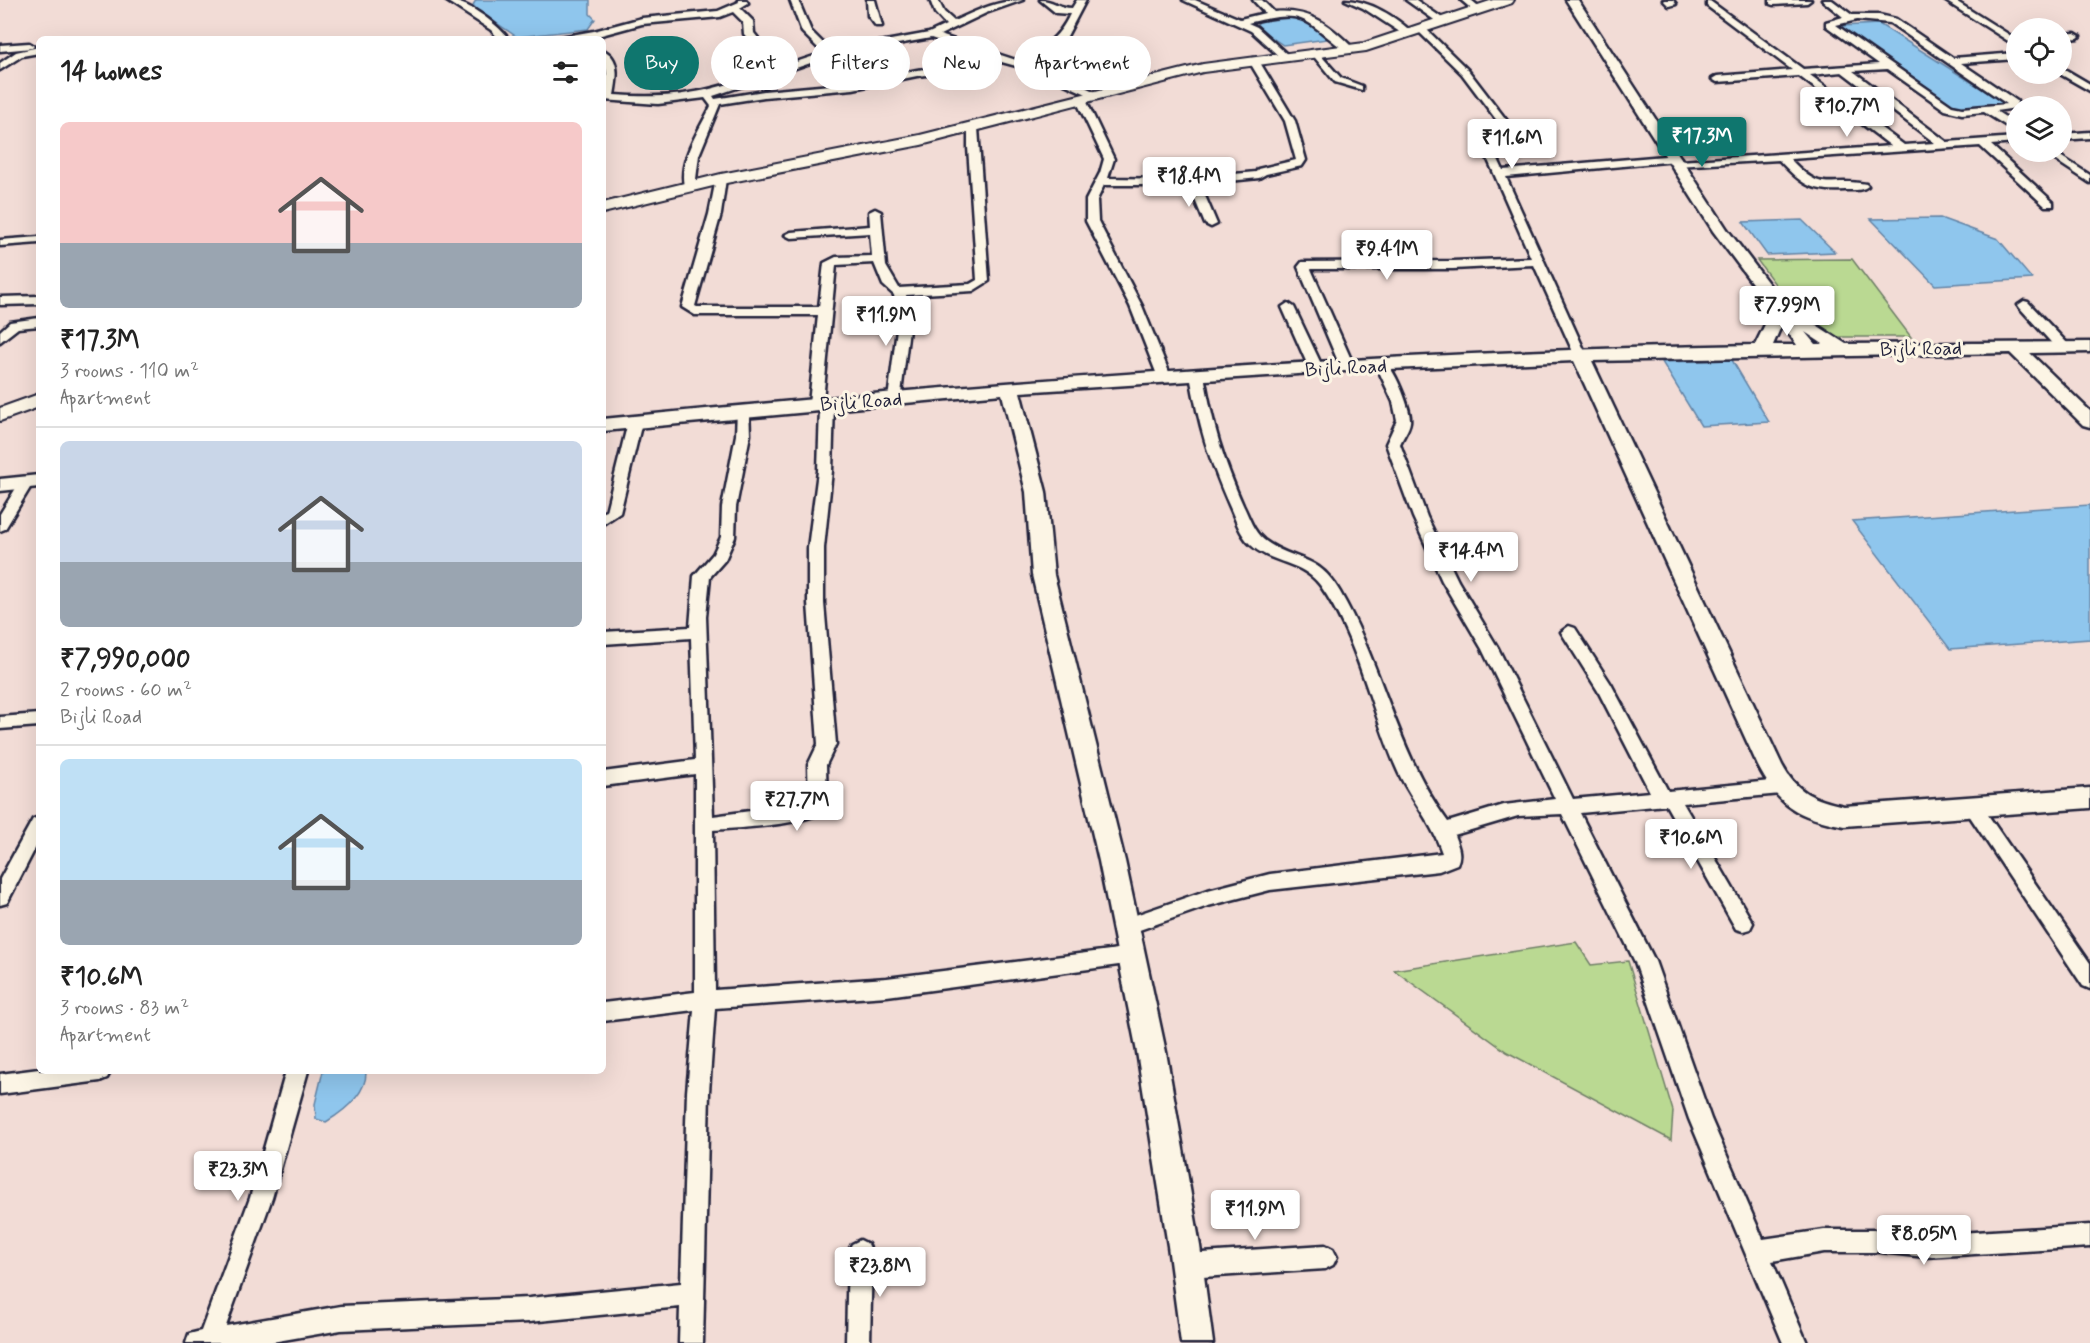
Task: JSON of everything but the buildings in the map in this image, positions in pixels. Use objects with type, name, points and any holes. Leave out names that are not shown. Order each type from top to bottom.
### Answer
[{"type":"main road","points":[[606,207],[721,180],[973,128],[1080,98],[1203,68],[1349,50],[1443,22],[1471,5],[1507,0]]},
{"type":"main road","points":[[0,415],[36,401]]},
{"type":"street","points":[[448,0],[494,28],[501,36]]},
{"type":"street","points":[[598,36],[642,21],[708,16],[735,9],[744,3],[742,0]]},
{"type":"street","points":[[794,0],[807,32],[811,36]]},
{"type":"street","points":[[871,0],[873,16],[879,24]]},
{"type":"street","points":[[934,0],[940,13],[952,25]]},
{"type":"street","points":[[910,39],[932,35],[952,25],[1019,0]]},
{"type":"street","points":[[1044,0],[1059,11],[1075,11]]},
{"type":"street","points":[[1062,36],[1082,0]]},
{"type":"street","points":[[1187,0],[1254,29],[1285,57]]},
{"type":"street","points":[[1257,0],[1273,16]]},
{"type":"street","points":[[1349,0],[1366,6],[1415,32],[1466,72],[1503,122],[1499,128],[1483,134],[1498,174],[1536,261],[1781,787],[1802,806],[1815,811],[1844,816],[2090,798]]},
{"type":"street","points":[[1410,0],[1443,22]]},
{"type":"street","points":[[1572,0],[1678,161],[1721,231],[1781,308],[1810,350]]},
{"type":"street","points":[[1773,2],[1807,0]]},
{"type":"street","points":[[1826,0],[1853,20]]},
{"type":"street","points":[[1948,0],[2006,35]]},
{"type":"street","points":[[1710,4],[1901,148]]},
{"type":"street","points":[[735,9],[748,21],[751,36]]},
{"type":"street","points":[[1239,22],[1273,16],[1306,15],[1349,50]]},
{"type":"street","points":[[1853,20],[1890,20],[1951,61],[2014,105],[1962,111],[1948,108],[1828,26],[1834,22],[1853,20]]},
{"type":"street","points":[[0,48],[36,45]]},
{"type":"street","points":[[0,67],[20,54],[36,51]]},
{"type":"street","points":[[1317,53],[1338,81],[1358,88]]},
{"type":"street","points":[[606,56],[610,61],[613,74],[606,97],[658,101],[711,99],[853,86],[922,72]]},
{"type":"street","points":[[1951,61],[2006,57]]},
{"type":"street","points":[[1099,181],[1193,182],[1259,175],[1262,171],[1294,165],[1301,160],[1290,121],[1254,61]]},
{"type":"street","points":[[1717,79],[1887,66]]},
{"type":"street","points":[[1845,70],[1946,145]]},
{"type":"street","points":[[2072,77],[2090,88]]},
{"type":"street","points":[[711,99],[732,90]]},
{"type":"street","points":[[1086,90],[1097,95]]},
{"type":"street","points":[[1080,98],[1109,159],[1109,166],[1093,191],[1089,211],[1136,306],[1164,377]]},
{"type":"street","points":[[689,187],[691,158],[716,106],[711,99]]},
{"type":"street","points":[[1986,109],[2006,122]]},
{"type":"street","points":[[875,213],[879,259],[889,285],[900,293],[974,287],[983,281],[980,223],[973,180],[973,128]]},
{"type":"street","points":[[2072,136],[2090,135]]},
{"type":"street","points":[[1498,174],[2006,141]]},
{"type":"street","points":[[1983,142],[2049,204]]},
{"type":"street","points":[[1782,156],[1810,185],[1819,188],[1862,186]]},
{"type":"street","points":[[2063,162],[2090,180]]},
{"type":"street","points":[[721,180],[690,310],[825,311]]},
{"type":"street","points":[[1193,182],[1211,224]]},
{"type":"street","points":[[791,235],[876,229]]},
{"type":"street","points":[[0,243],[36,240]]},
{"type":"street","points":[[704,824],[808,812],[818,807],[817,765],[827,744],[816,603],[816,548],[825,471],[822,403],[825,311],[830,263],[879,259]]},
{"type":"street","points":[[1347,366],[1318,305],[1304,267],[1306,265],[1453,265],[1536,261]]},
{"type":"street","points":[[895,399],[904,321],[900,293]]},
{"type":"street","points":[[0,301],[36,300]]},
{"type":"street","points":[[2024,305],[2064,346]]},
{"type":"street","points":[[1288,307],[1316,368]]},
{"type":"street","points":[[1781,308],[1844,350]]},
{"type":"street","points":[[1761,351],[1781,308]]},
{"type":"street","points":[[0,338],[14,325],[36,322]]},
{"type":"street","points":[[2013,346],[2090,421]]},
{"type":"street","name":"Bijli Road","points":[[606,425],[744,410],[1010,388],[1347,366],[1580,354],[2013,346],[2090,347]]},
{"type":"street","points":[[1383,365],[1400,402],[1404,420],[1393,444],[1420,518],[1450,581],[1490,648],[1645,961],[1696,1108],[1795,1343]]},
{"type":"street","points":[[1128,926],[1262,884],[1439,863],[1450,859],[1451,853],[1444,831],[1416,792],[1394,742],[1359,645],[1332,591],[1314,568],[1305,561],[1265,547],[1249,531],[1210,441],[1197,375]]},
{"type":"street","points":[[1010,388],[1036,492],[1042,572],[1062,643],[1134,956],[1187,1266],[1197,1343]]},
{"type":"street","points":[[691,1343],[698,1092],[705,1000],[704,766],[699,632],[702,576],[720,556],[728,537],[729,507],[741,445],[744,410]]},
{"type":"street","points":[[606,517],[613,513],[618,497],[635,422]]},
{"type":"street","points":[[0,485],[33,482]]},
{"type":"street","points":[[0,526],[33,482]]},
{"type":"street","points":[[606,638],[699,632]]},
{"type":"street","points":[[1569,632],[1605,688],[1667,798],[1743,923]]},
{"type":"street","points":[[0,723],[36,720]]},
{"type":"street","points":[[606,779],[704,766]]},
{"type":"street","points":[[1444,831],[1514,808],[1532,805],[1568,807],[1781,787]]},
{"type":"street","points":[[1973,807],[2090,980]]},
{"type":"street","points":[[0,897],[36,830]]},
{"type":"street","points":[[606,1012],[705,1000],[887,987],[1134,956]]},
{"type":"street","points":[[0,1084],[73,1074]]},
{"type":"street","points":[[205,1342],[261,1198],[296,1074]]},
{"type":"street","points":[[1755,1252],[1824,1240],[1881,1241],[1925,1246],[2090,1236]]},
{"type":"street","points":[[858,1343],[860,1252]]},
{"type":"street","points":[[1187,1266],[1325,1257]]},
{"type":"street","points":[[205,1342],[341,1318],[529,1310],[694,1294]]},
{"type":"green space","points":[[1852,259],[1911,337],[1830,337],[1805,324],[1757,260]]},
{"type":"green space","points":[[1576,942],[1591,965],[1628,961],[1673,1111],[1671,1140],[1507,1052],[1394,970]]},
{"type":"water","points":[[476,0],[590,0],[590,14],[595,19],[588,29],[516,36],[473,5]]},
{"type":"water","points":[[1302,17],[1327,39],[1283,45],[1256,27],[1259,21]]},
{"type":"water","points":[[1879,24],[2006,104],[1957,108],[1841,26]]},
{"type":"water","points":[[1940,218],[1998,239],[2032,279],[1935,285],[1871,219]]},
{"type":"water","points":[[1802,220],[1835,252],[1767,255],[1743,222]]},
{"type":"water","points":[[1732,360],[1769,422],[1701,426],[1662,362]]},
{"type":"water","points":[[2090,505],[2090,639],[1950,649],[1852,521]]},
{"type":"water","points":[[322,1074],[366,1074],[359,1094],[340,1113],[326,1122],[316,1119],[315,1104]]}]
